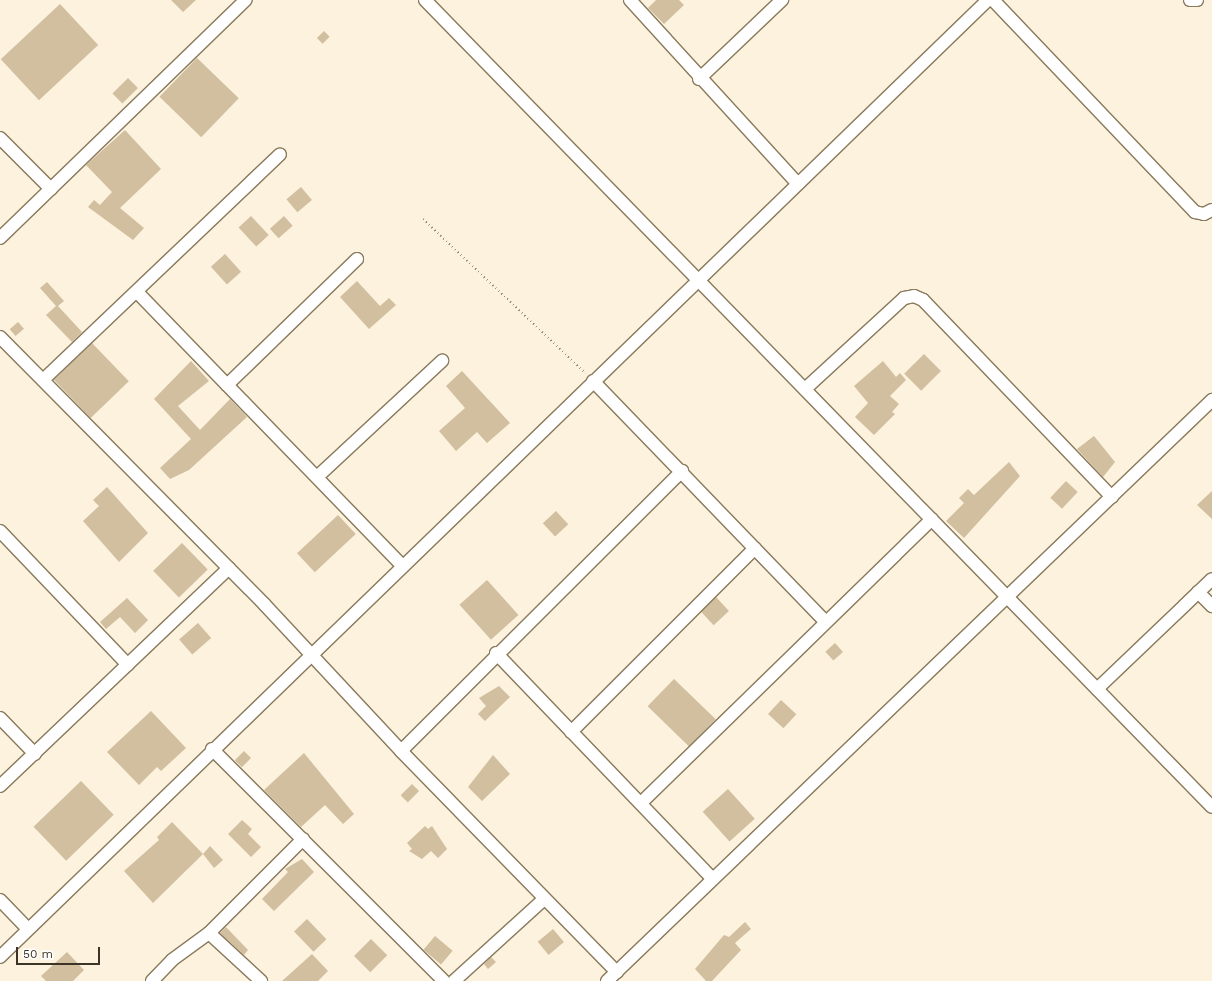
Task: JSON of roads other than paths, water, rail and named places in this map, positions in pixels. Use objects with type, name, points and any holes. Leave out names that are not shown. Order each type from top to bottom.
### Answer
[{"type":"street","points":[[0,238],[246,0]]},
{"type":"street","points":[[630,0],[699,79],[798,184]]},
{"type":"street","points":[[699,79],[782,0]]},
{"type":"street","points":[[0,957],[311,653],[988,0]]},
{"type":"street","points":[[993,0],[1196,212],[1204,214],[1212,210]]},
{"type":"street","points":[[1190,0],[1197,0]]},
{"type":"street","points":[[433,3],[698,280],[1212,807]]},
{"type":"street","points":[[0,138],[51,189]]},
{"type":"street","points":[[43,380],[280,154]]},
{"type":"street","points":[[227,385],[357,259]]},
{"type":"street","points":[[137,292],[402,565]]},
{"type":"street","points":[[805,389],[904,298],[914,296],[923,300],[1112,498]]},
{"type":"street","points":[[0,337],[229,568],[311,653],[401,751],[617,972]]},
{"type":"street","points":[[317,477],[442,361]]},
{"type":"street","points":[[593,381],[682,471],[825,621]]},
{"type":"street","points":[[607,981],[1006,595],[1112,498],[1212,400]]},
{"type":"street","points":[[401,751],[496,654],[682,471]]},
{"type":"street","points":[[642,802],[825,621],[932,519]]},
{"type":"street","points":[[0,530],[128,665]]},
{"type":"street","points":[[571,732],[755,548]]},
{"type":"street","points":[[0,786],[229,568]]},
{"type":"street","points":[[1097,689],[1212,579]]},
{"type":"street","points":[[1198,592],[1212,606]]},
{"type":"street","points":[[496,654],[571,732],[642,802],[713,879]]},
{"type":"street","points":[[0,718],[34,754]]},
{"type":"street","points":[[212,749],[444,981]]},
{"type":"street","points":[[152,981],[172,960],[209,933],[303,839]]},
{"type":"street","points":[[454,981],[544,899]]},
{"type":"street","points":[[0,900],[28,929]]},
{"type":"street","points":[[209,933],[261,981]]}]
